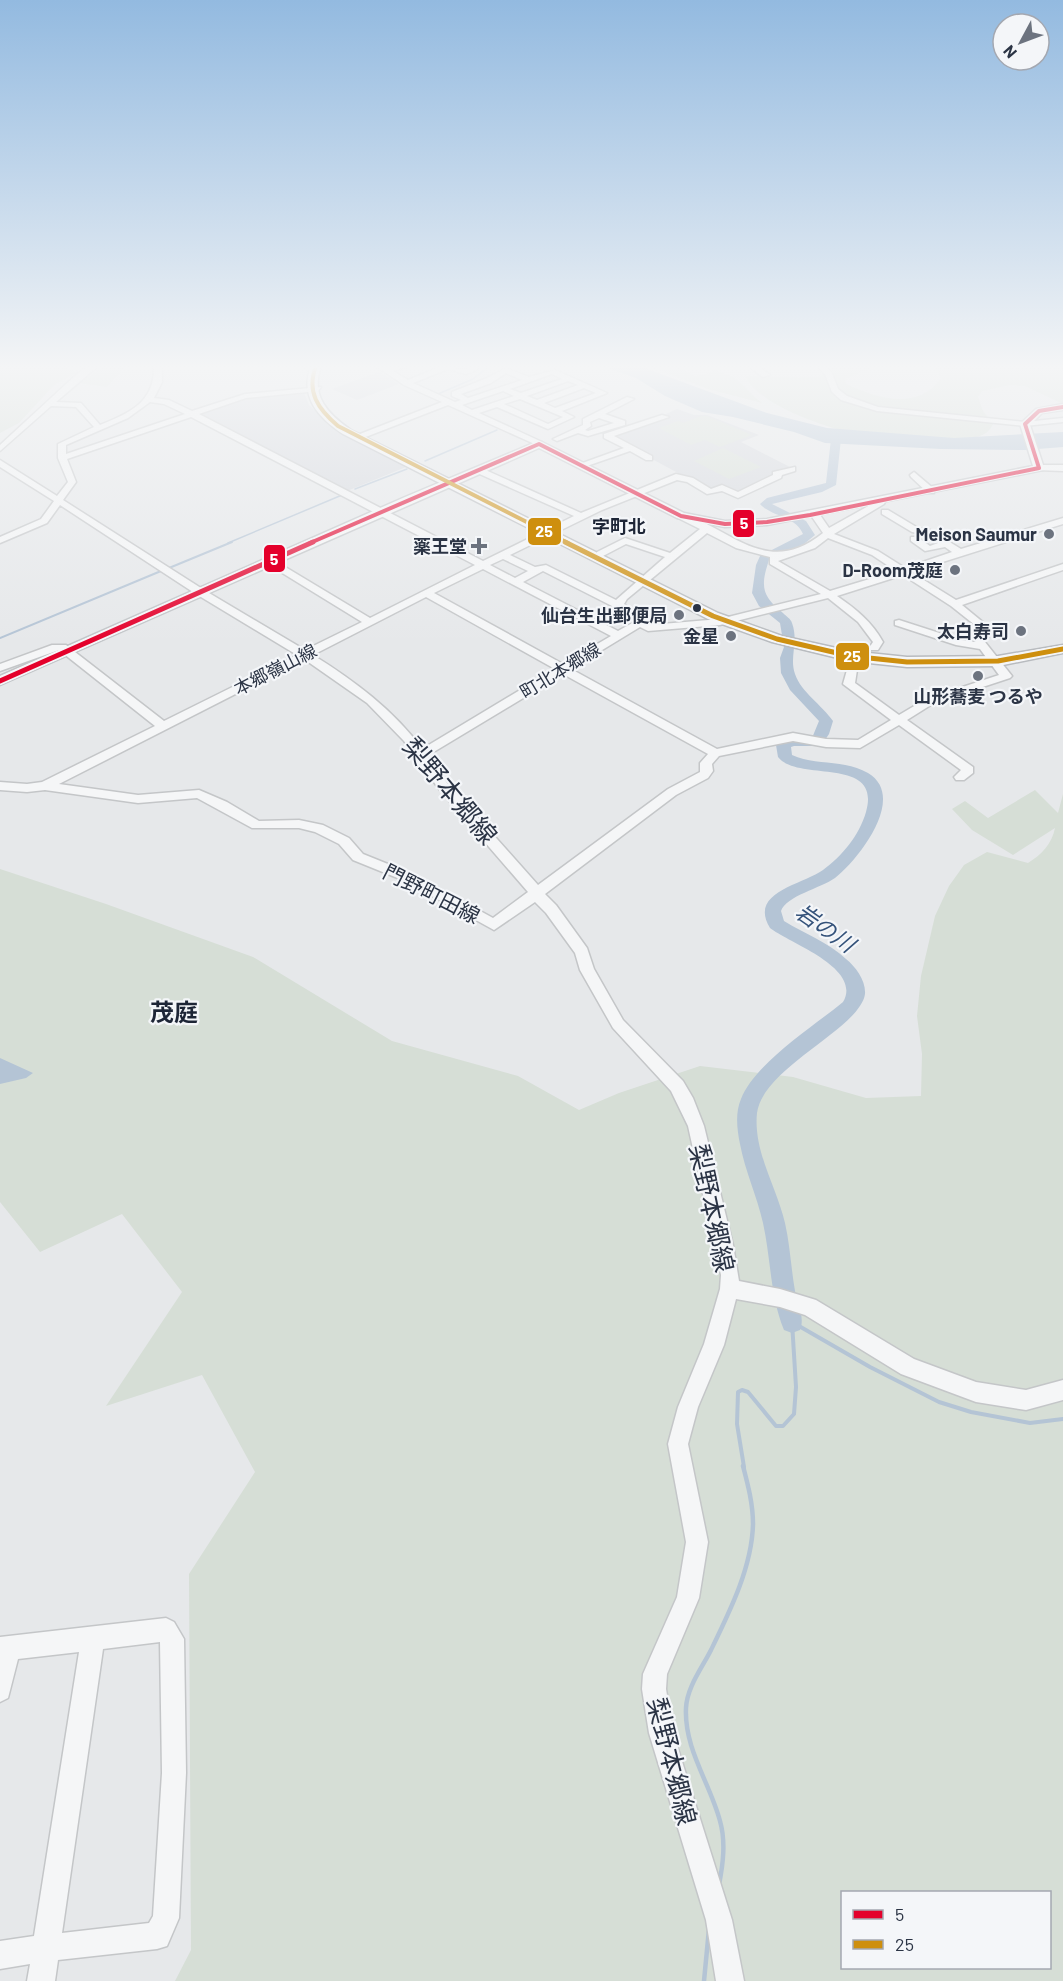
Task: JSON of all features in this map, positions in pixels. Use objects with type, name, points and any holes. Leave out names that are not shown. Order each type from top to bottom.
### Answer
[{"type":"highway","points":[[402,458],[729,620],[777,637],[877,659],[945,663],[1027,651],[1063,643]]},
{"type":"highway","points":[[405,458],[449,482]]},
{"type":"highway","points":[[550,532],[600,554],[645,579]]},
{"type":"highway","points":[[988,655],[1063,649]]},
{"type":"main road","points":[[0,681],[505,458]]},
{"type":"main road","points":[[568,458],[681,516],[725,524],[750,524],[813,514],[883,507],[931,491],[1043,467],[1039,458]]},
{"type":"street","points":[[0,540],[44,521],[72,482],[62,458]]},
{"type":"street","points":[[277,458],[618,634]]},
{"type":"street","points":[[581,465],[601,458]]},
{"type":"street","name":"梨野本郷線","points":[[0,463],[200,592],[304,655],[371,701],[408,738],[456,802],[551,909],[576,943],[587,970],[618,1024],[677,1086],[687,1102],[696,1126],[728,1266],[729,1289],[714,1345],[688,1407],[678,1444],[698,1542],[687,1598],[656,1674],[654,1689],[661,1734],[709,1890],[730,1981]]},
{"type":"street","points":[[1043,467],[1063,468]]},
{"type":"street","points":[[1043,467],[1063,473]]},
{"type":"street","name":"本郷嶺山線","points":[[0,786],[27,788],[45,786],[426,593],[582,516],[636,493],[676,477],[690,480],[710,492],[722,488],[738,495],[778,476],[776,474],[792,469]]},
{"type":"street","points":[[478,470],[582,516]]},
{"type":"street","points":[[914,475],[931,491]]},
{"type":"street","points":[[681,516],[755,551],[776,556],[812,546],[828,533],[883,507],[915,530],[927,532],[960,553]]},
{"type":"street","points":[[426,593],[715,753],[786,738],[809,738],[826,743],[860,744],[930,701],[1006,676],[980,642],[986,633],[985,628],[955,604],[904,571],[868,550],[828,533],[813,514]]},
{"type":"street","points":[[515,582],[543,567],[618,605],[648,628],[729,620],[831,595],[1063,521]]},
{"type":"street","points":[[618,605],[623,597],[671,556],[707,529]]},
{"type":"street","points":[[914,539],[928,549],[947,544]]},
{"type":"street","points":[[600,554],[625,541],[671,556]]},
{"type":"street","points":[[503,555],[535,571]]},
{"type":"street","points":[[776,556],[773,562],[831,595],[876,636],[878,642],[874,648]]},
{"type":"street","points":[[270,561],[369,622]]},
{"type":"street","points":[[955,604],[988,595],[1063,567]]},
{"type":"street","name":"町北本郷線","points":[[420,755],[640,622]]},
{"type":"street","points":[[899,623],[960,643],[988,655]]},
{"type":"street","points":[[0,668],[56,647],[68,651],[162,726]]},
{"type":"street","points":[[859,661],[852,670],[849,684],[969,770],[960,777]]},
{"type":"street","name":"門野町田線","points":[[45,786],[138,800],[199,794],[223,805],[256,825],[299,824],[318,828],[344,841],[358,857],[410,878],[494,925],[504,920],[535,892],[672,792],[704,775],[707,771],[706,763],[715,753]]},
{"type":"street","points":[[729,1289],[796,1302],[829,1318],[908,1367],[952,1385],[1009,1399],[1026,1400],[1063,1390]]},
{"type":"street","points":[[0,1690],[4,1648],[166,1630],[172,1639],[174,1773],[166,1918],[157,1936],[0,1955]]},
{"type":"street","points":[[41,1981],[93,1638]]},
{"type":"shaded area","points":[[284,458],[390,458],[406,467],[347,491]]},
{"type":"shaded area","points":[[651,458],[773,458],[792,468],[738,494],[722,486],[708,489]]},
{"type":"shaded area","points":[[700,458],[744,458],[761,467],[729,479],[694,461]]},
{"type":"shaded area","points":[[1035,790],[1058,813],[1063,794],[1063,1981],[175,1981],[191,1950],[189,1574],[255,1472],[202,1375],[106,1406],[182,1292],[122,1214],[40,1252],[0,1202],[0,869],[253,957],[392,1041],[518,1076],[579,1110],[619,1093],[700,1066],[793,1077],[866,1098],[921,1096],[922,1054],[917,1016],[921,976],[935,916],[949,886],[964,865],[987,852],[1028,863],[1045,849],[1055,828],[1013,855],[972,830],[952,809],[965,801],[988,818]]},
{"type":"water","points":[[0,1058],[33,1073],[26,1078],[0,1084]]},
{"type":"waterway","points":[[425,461],[431,458]]},
{"type":"waterway","name":"岩の川","points":[[792,1322],[783,1286],[774,1224],[750,1146],[747,1114],[750,1100],[765,1078],[849,1007],[856,996],[856,985],[850,975],[830,955],[776,924],[773,911],[782,897],[812,885],[844,861],[858,844],[869,824],[875,798],[871,784],[853,772],[803,764],[785,757],[783,745],[793,742],[816,743],[826,721],[795,687],[788,673],[786,658],[790,647],[786,622],[763,603],[758,593],[764,558],[800,542],[809,535],[802,524],[765,504],[771,500],[831,485],[834,458]]},
{"type":"waterway","points":[[355,489],[407,469]]},
{"type":"waterway","points":[[228,543],[342,495]]},
{"type":"waterway","points":[[169,568],[232,542]]},
{"type":"waterway","points":[[0,638],[161,571]]},
{"type":"waterway","points":[[744,1467],[737,1424],[738,1392],[742,1390],[748,1392],[776,1426],[783,1426],[794,1414],[796,1387],[792,1322],[870,1367],[939,1402],[971,1412],[1030,1423],[1063,1419]]},
{"type":"waterway","points":[[719,1885],[723,1853],[722,1829],[716,1807],[693,1752],[686,1723],[686,1708],[692,1685],[732,1604],[749,1556],[753,1517],[743,1466]]},
{"type":"waterway","points":[[704,1981],[709,1929]]},
{"type":"transit line","name":"25","points":[[400,458],[713,616],[777,639],[850,656],[907,662],[998,661],[1063,649]]},
{"type":"transit line","name":"5","points":[[0,681],[505,458]]},
{"type":"transit line","name":"5","points":[[567,458],[681,516],[725,524],[767,522],[810,515],[1039,468],[1036,458]]},
{"type":"place","name":"Meison Saumur","points":[[1049,534]]},
{"type":"place","name":"薬王堂","points":[[479,546]]},
{"type":"place","name":"D-Room茂庭","points":[[955,570]]},
{"type":"place","name":"仙台生出郵便局","points":[[679,615]]},
{"type":"place","name":"太白寿司","points":[[1021,631]]},
{"type":"place","name":"金星","points":[[731,636]]},
{"type":"place","name":"山形蕎麦 つるや","points":[[978,676]]},
{"type":"district","name":"字町北","points":[[619,526]]},
{"type":"district","name":"茂庭","points":[[174,1011]]}]
